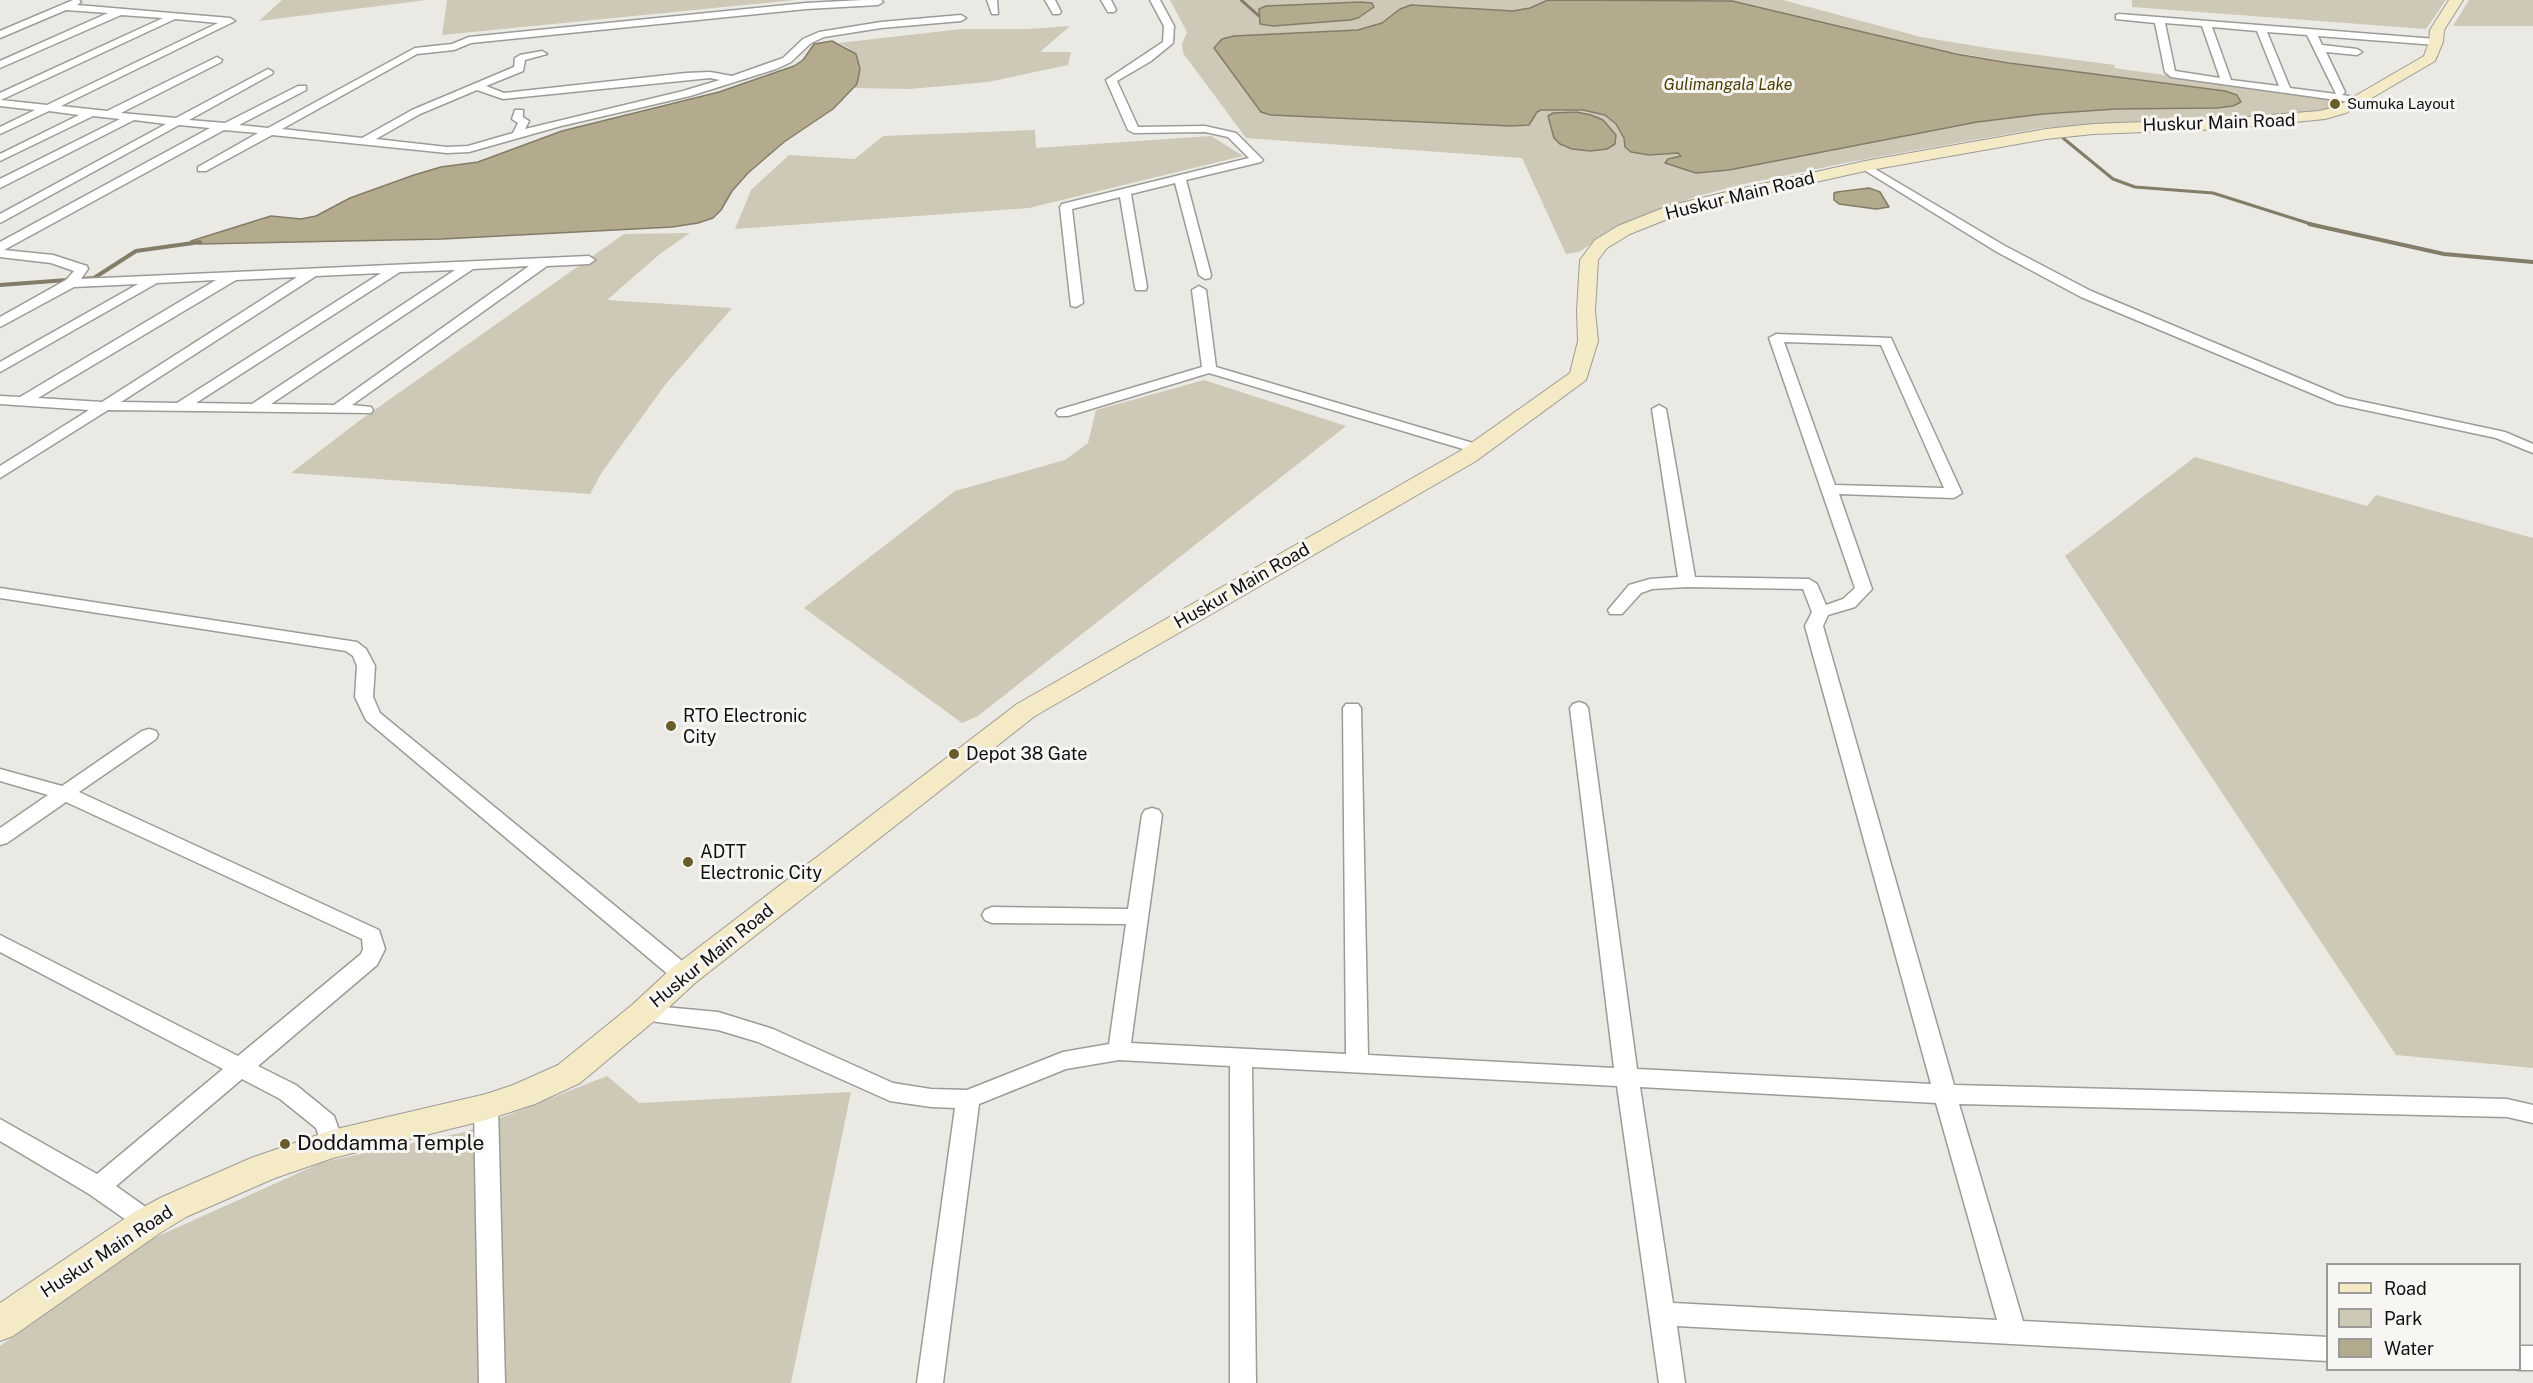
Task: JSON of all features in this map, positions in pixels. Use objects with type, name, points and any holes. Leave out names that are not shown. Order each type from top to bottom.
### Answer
[{"type":"main road","name":"Huskur Main Road","points":[[0,1324],[147,1222],[174,1207],[263,1168],[332,1144],[486,1107],[523,1095],[568,1074],[643,1013],[684,975],[1026,710],[1478,449],[1579,376],[1588,341],[1586,311],[1589,260],[1601,244],[1624,230],[1674,210],[1865,166],[2046,134],[2093,129],[2303,119],[2341,110],[2349,96],[2430,58],[2436,42],[2437,30],[2456,0]]},
{"type":"street","points":[[0,35],[81,0]]},
{"type":"street","points":[[992,0],[995,12]]},
{"type":"street","points":[[1050,0],[1056,12]]},
{"type":"street","points":[[1106,0],[1111,10]]},
{"type":"street","points":[[1076,303],[1066,207],[1257,160],[1232,135],[1205,129],[1134,130],[1111,80],[1136,66],[1168,43],[1168,26],[1155,0]]},
{"type":"street","points":[[202,169],[415,51],[454,47],[469,40],[806,6],[885,10],[961,18]]},
{"type":"street","points":[[0,131],[230,21],[65,7]]},
{"type":"street","points":[[1,103],[458,150],[477,147],[558,123],[674,97],[783,63],[807,41],[885,10]]},
{"type":"street","points":[[0,64],[121,11]]},
{"type":"street","points":[[1,103],[172,17]]},
{"type":"street","points":[[2119,17],[2436,42]]},
{"type":"street","points":[[2158,20],[2170,72],[2286,90],[2349,96]]},
{"type":"street","points":[[2206,24],[2228,82]]},
{"type":"street","points":[[2261,29],[2286,90]]},
{"type":"street","points":[[2311,33],[2349,96]]},
{"type":"street","points":[[2319,48],[2357,52]]},
{"type":"street","points":[[364,141],[416,112],[519,69],[520,58],[542,54]]},
{"type":"street","points":[[108,115],[217,60]]},
{"type":"street","points":[[0,219],[268,72]]},
{"type":"street","points":[[475,86],[497,96],[503,96],[686,76],[710,75],[732,79]]},
{"type":"street","points":[[0,247],[224,127],[302,88]]},
{"type":"street","points":[[517,135],[524,121],[517,119],[519,112]]},
{"type":"street","points":[[0,158],[91,113]]},
{"type":"street","points":[[0,184],[132,117]]},
{"type":"street","points":[[1865,166],[2001,249],[2086,294],[2342,401],[2500,435],[2533,449]]},
{"type":"street","points":[[1180,178],[1206,275]]},
{"type":"street","points":[[1125,192],[1141,288]]},
{"type":"street","points":[[0,253],[53,260],[82,269],[71,283],[0,323]]},
{"type":"street","points":[[71,283],[589,260]]},
{"type":"street","points":[[338,410],[544,262]]},
{"type":"street","points":[[256,408],[469,266]]},
{"type":"street","points":[[180,407],[397,269]]},
{"type":"street","points":[[0,473],[314,272]]},
{"type":"street","points":[[23,401],[233,276]]},
{"type":"street","points":[[0,368],[155,279]]},
{"type":"street","points":[[1199,290],[1209,369]]},
{"type":"street","points":[[1829,489],[1954,493],[1886,341],[1776,338],[1864,589],[1848,603],[1821,612],[1814,626],[2014,1334]]},
{"type":"street","points":[[1063,413],[1209,369],[1478,449]]},
{"type":"street","points":[[0,400],[103,406],[366,410]]},
{"type":"street","points":[[1659,409],[1687,582]]},
{"type":"street","points":[[1616,610],[1635,589],[1650,584],[1687,582],[1809,584],[1821,612]]},
{"type":"street","points":[[0,593],[351,646],[360,653],[366,666],[364,697],[372,716],[684,975]]},
{"type":"street","points":[[1352,708],[1357,1064]]},
{"type":"street","points":[[1579,708],[1627,1077],[1672,1383]]},
{"type":"street","points":[[0,838],[150,735]]},
{"type":"street","points":[[0,775],[66,794],[372,935],[374,949],[369,959],[98,1187]]},
{"type":"street","points":[[1119,1051],[1152,815]]},
{"type":"street","points":[[992,915],[1138,917]]},
{"type":"street","points":[[0,943],[288,1092],[326,1123],[332,1144]]},
{"type":"street","points":[[643,1013],[718,1021],[765,1035],[890,1092],[931,1098],[968,1099],[1063,1062],[1119,1051],[1945,1094],[2507,1108],[2533,1114]]},
{"type":"street","points":[[1241,1058],[1243,1383]]},
{"type":"street","points":[[930,1383],[968,1099]]},
{"type":"street","points":[[486,1107],[492,1383]]},
{"type":"street","points":[[0,1129],[98,1187],[147,1222]]},
{"type":"street","points":[[1662,1314],[2326,1349]]},
{"type":"green space","points":[[282,0],[427,0],[259,21]]},
{"type":"green space","points":[[447,0],[795,0],[442,35]]},
{"type":"green space","points":[[1170,0],[1548,0],[1530,8],[1513,11],[1405,6],[1382,23],[1357,30],[1234,36],[1271,115],[1511,126],[1529,125],[1537,112],[1541,110],[1583,110],[1605,115],[1616,124],[1625,138],[1626,147],[1678,153],[1681,156],[1668,159],[1729,170],[1977,122],[2043,114],[2116,109],[2233,106],[2044,68],[1911,45],[1747,4],[1698,0],[1783,0],[1921,37],[2115,65],[2114,68],[2348,100],[2332,109],[2296,116],[2158,120],[2042,128],[1855,161],[1739,185],[1695,197],[1652,213],[1579,252],[1566,254],[1522,158],[1246,138],[1183,53],[1182,44],[1187,32]]},
{"type":"green space","points":[[2132,0],[2446,0],[2426,29],[2132,7]]},
{"type":"green space","points":[[2469,0],[2533,0],[2533,26],[2453,26]]},
{"type":"green space","points":[[1070,26],[1040,52],[1071,52],[1068,65],[988,82],[910,89],[854,88],[857,84],[849,48],[839,43],[961,29],[1029,29]]},
{"type":"green space","points":[[1035,130],[1036,148],[1211,136],[1243,156],[1029,208],[735,229],[751,190],[789,155],[855,159],[883,136]]},
{"type":"green space","points":[[690,233],[661,253],[607,300],[732,308],[665,385],[602,472],[590,494],[291,473],[359,421],[624,234]]},
{"type":"green space","points":[[1204,380],[1346,426],[978,716],[962,723],[804,608],[955,491],[1065,460],[1088,443],[1096,410]]},
{"type":"green space","points":[[2195,457],[2367,506],[2376,495],[2533,538],[2533,1068],[2396,1055],[2065,556]]},
{"type":"green space","points":[[607,1076],[639,1103],[851,1092],[791,1383],[0,1383],[0,1346],[145,1242],[323,1162],[465,1132]]},
{"type":"water","name":"Gulimangala Lake","points":[[1548,0],[1732,1],[1956,54],[2225,91],[2237,95],[2241,102],[2233,106],[2217,108],[2116,109],[2043,114],[1977,122],[1729,170],[1696,173],[1665,163],[1668,159],[1681,156],[1678,153],[1649,155],[1631,152],[1625,147],[1624,138],[1616,124],[1605,115],[1583,110],[1541,110],[1537,112],[1529,125],[1511,126],[1271,115],[1261,112],[1214,48],[1222,39],[1234,36],[1358,30],[1382,23],[1400,9],[1411,5],[1513,11],[1530,8]]},
{"type":"water","points":[[1372,3],[1374,7],[1358,18],[1350,20],[1273,26],[1260,24],[1259,9],[1266,6]]},
{"type":"water","points":[[832,41],[856,54],[860,69],[857,84],[833,109],[784,142],[748,173],[713,218],[698,223],[672,227],[442,239],[199,244],[191,241],[271,216],[301,219],[316,216],[350,198],[414,175],[441,167],[478,162],[562,131],[719,92],[794,66],[803,60],[814,44]]},
{"type":"water","points":[[1576,112],[1603,120],[1616,135],[1615,144],[1607,149],[1590,151],[1572,149],[1560,144],[1554,138],[1548,116],[1553,113]]},
{"type":"water","points":[[1869,188],[1880,192],[1889,207],[1876,209],[1839,204],[1834,200],[1834,193]]},
{"type":"waterway","points":[[1241,0],[1259,16]]},
{"type":"waterway","points":[[2063,138],[2113,179],[2135,187],[2213,193],[2314,225]]},
{"type":"waterway","points":[[2309,224],[2444,254],[2533,262]]},
{"type":"waterway","points":[[0,285],[94,278],[136,251],[200,242]]},
{"type":"place","name":"Sumuka Layout","points":[[2335,104]]},
{"type":"place","name":"RTO Electronic City","points":[[671,726]]},
{"type":"place","name":"Depot 38 Gate","points":[[954,754]]},
{"type":"place","name":"ADTT Electronic City","points":[[688,862]]},
{"type":"place","name":"Doddamma Temple","points":[[285,1144]]}]
